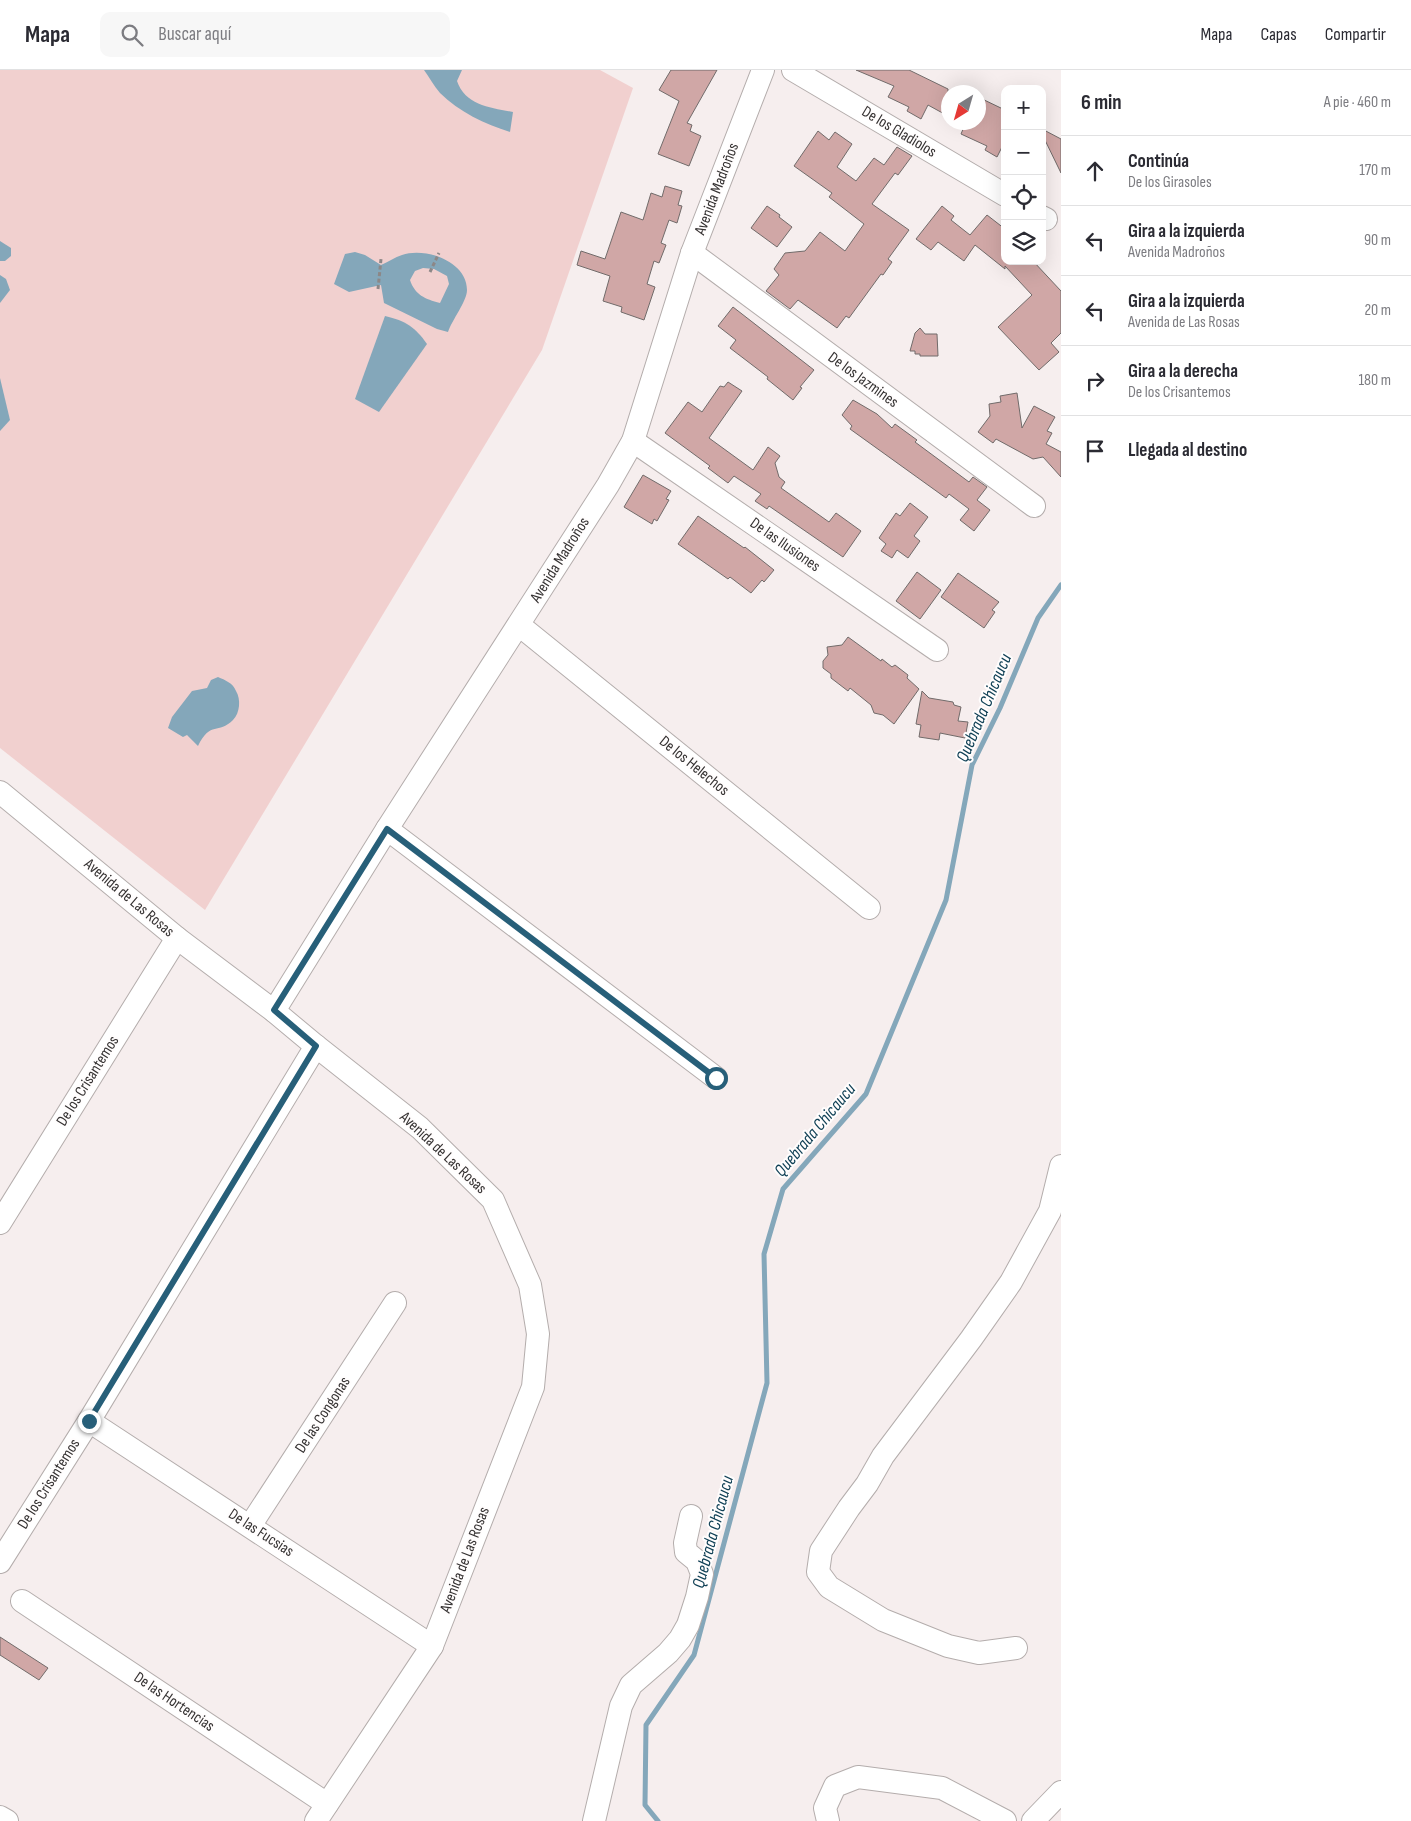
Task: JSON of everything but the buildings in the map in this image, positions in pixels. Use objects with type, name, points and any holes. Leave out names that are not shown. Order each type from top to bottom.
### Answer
[{"type":"street","name":"Avenida Madroños","points":[[274,1010],[387,829],[608,485],[632,441],[692,253],[763,70]]},
{"type":"street","name":"De los Gladiolos","points":[[793,70],[1001,193]]},
{"type":"street","name":"De los Jazmines","points":[[692,253],[1034,506]]},
{"type":"street","name":"De las Ilusiones","points":[[632,441],[937,650]]},
{"type":"street","name":"De los Helechos","points":[[519,625],[869,908]]},
{"type":"street","name":"Avenida de Las Rosas","points":[[0,792],[177,938],[274,1010],[316,1046],[420,1128],[493,1200],[530,1284],[538,1334],[533,1387],[432,1646],[322,1813]]},
{"type":"street","points":[[387,829],[716,1078]]},
{"type":"street","name":"De los Crisantemos","points":[[0,1223],[177,938]]},
{"type":"street","name":"De los Crisantemos","points":[[0,1562],[89,1421],[316,1046]]},
{"type":"street","points":[[1016,1648],[979,1653],[948,1646],[870,1613],[829,1587],[818,1572],[821,1552],[867,1484],[883,1456],[972,1339],[1011,1282],[1050,1211],[1061,1166]]},
{"type":"street","name":"De las Congonas","points":[[250,1526],[395,1304]]},
{"type":"street","name":"De las Fucsias","points":[[89,1421],[432,1646]]},
{"type":"street","points":[[594,1821],[621,1706],[631,1686],[680,1639],[688,1625],[697,1597],[702,1574],[697,1561],[686,1552],[685,1543],[692,1516]]},
{"type":"street","name":"De las Hortencias","points":[[22,1601],[322,1813]]},
{"type":"street","points":[[828,1821],[825,1808],[835,1786],[858,1777],[942,1788],[1005,1821]]},
{"type":"street","points":[[1033,1821],[1061,1792]]},
{"type":"street","points":[[0,1817],[6,1821]]},
{"type":"path","points":[[430,272],[439,254]]},
{"type":"path","points":[[378,289],[381,259]]},
{"type":"shaded area","points":[[0,70],[600,70],[633,88],[542,350],[205,910],[0,748]]},
{"type":"water","points":[[424,70],[462,70],[457,81],[461,89],[472,100],[488,107],[513,112],[510,132],[482,121],[455,106],[440,93]]},
{"type":"water","points":[[0,241],[11,248],[11,256],[5,261],[0,261]]},
{"type":"water","points":[[355,252],[365,255],[381,265],[402,255],[422,253],[433,255],[452,264],[460,271],[465,280],[467,290],[465,300],[448,332],[437,329],[384,303],[381,285],[349,292],[334,284],[345,254]],"holes":[[[423,268],[434,269],[447,276],[449,284],[440,303],[421,296],[410,280],[415,271]]]},
{"type":"water","points":[[0,275],[6,279],[10,290],[0,303]]},
{"type":"water","points":[[385,316],[399,320],[409,326],[427,344],[379,412],[355,399]]},
{"type":"water","points":[[0,378],[10,420],[0,431]]},
{"type":"water","points":[[218,677],[235,688],[239,698],[238,710],[233,720],[223,727],[211,730],[198,746],[187,735],[183,737],[168,728],[172,717],[192,691],[207,688],[211,680]]},
{"type":"waterway","name":"Quebrada Chicaucu","points":[[658,1821],[645,1805],[646,1725],[694,1655],[767,1383],[764,1254],[783,1189],[866,1094],[946,900],[972,765],[1000,708],[1038,618],[1061,585]]},
{"type":"route","points":[[89,1421],[316,1046],[274,1010],[387,829],[716,1078]]}]
